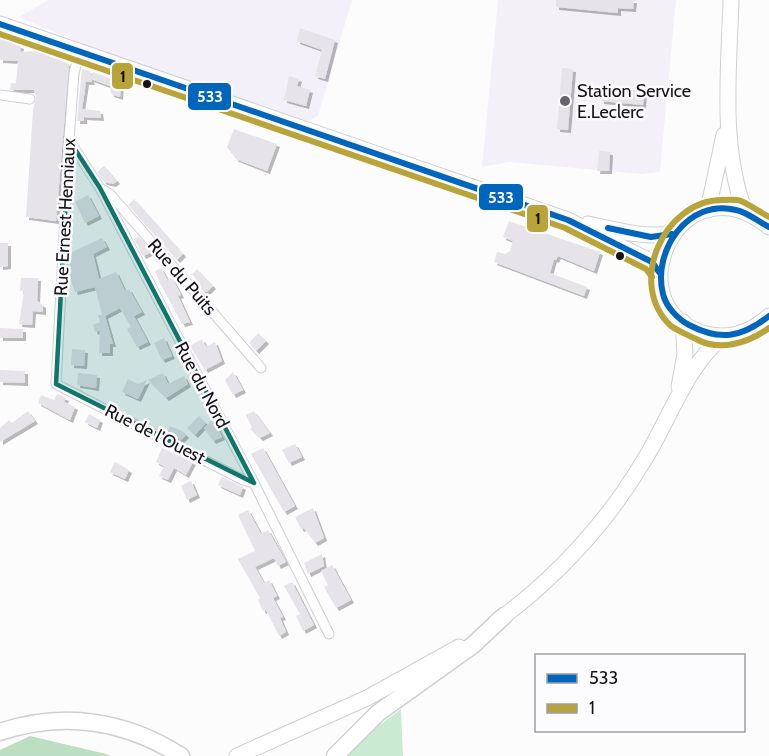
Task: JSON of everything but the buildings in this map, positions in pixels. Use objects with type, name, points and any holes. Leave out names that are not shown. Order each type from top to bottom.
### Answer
[{"type":"highway","points":[[335,756],[378,713],[473,645],[504,616]]},
{"type":"highway","points":[[0,732],[40,720],[99,723],[149,738],[181,756]]},
{"type":"highway","points":[[0,742],[50,730],[84,732],[117,737],[160,756]]},
{"type":"main road","points":[[731,0],[728,114],[734,183],[745,212]]},
{"type":"main road","points":[[1,24],[568,220],[636,235],[651,237],[672,234]]},
{"type":"main road","points":[[708,210],[715,188],[728,114]]},
{"type":"main road","points":[[769,227],[745,212],[727,208],[708,210],[683,222],[672,234],[662,252],[659,272],[662,291],[670,308],[683,322],[702,333],[723,336],[749,331],[769,316]]},
{"type":"main road","points":[[568,220],[645,258],[652,262],[659,272]]},
{"type":"main road","points":[[674,403],[683,376],[685,343],[683,322]]},
{"type":"main road","points":[[237,756],[367,698],[447,654],[504,616],[563,566],[631,483],[674,403],[708,351],[723,336]]},
{"type":"street","name":"Rue Ernest Henniaux","points":[[56,384],[69,140],[74,73],[80,51]]},
{"type":"street","points":[[0,95],[30,99]]},
{"type":"street","name":"Rue du Nord","points":[[69,140],[100,188],[254,483],[329,634]]},
{"type":"street","name":"Rue du Puits","points":[[100,188],[110,194],[261,368]]},
{"type":"street","name":"Rue de l'Ouest","points":[[56,384],[243,480],[254,483]]},
{"type":"highlighted area","points":[[69,140],[100,188],[254,483],[56,384]]},
{"type":"shaded area","points":[[48,0],[352,0],[318,116],[286,132],[19,17]]},
{"type":"shaded area","points":[[498,0],[676,0],[660,172],[641,174],[509,162],[482,167]]},
{"type":"green space","points":[[401,709],[403,756],[347,756],[356,743]]},
{"type":"green space","points":[[30,736],[111,756],[0,756],[0,750]]},
{"type":"transit line","name":"533","points":[[0,24],[568,220],[652,262],[659,272]]},
{"type":"transit line","name":"1","points":[[0,34],[565,228],[646,269],[652,277]]},
{"type":"transit line","name":"1","points":[[769,217],[741,201],[722,200],[701,204],[683,214],[669,229],[658,247],[652,268],[652,289],[658,309],[671,326],[683,333],[705,343],[724,345],[743,342],[769,328]]},
{"type":"transit line","name":"533","points":[[769,227],[736,210],[719,208],[703,212],[689,220],[677,231],[663,261],[661,278],[663,294],[670,308],[685,322],[700,330],[721,335],[740,333],[769,316]]},
{"type":"transit line","name":"533","points":[[608,228],[651,237],[672,234]]},
{"type":"place","name":"Station Service E.Leclerc","points":[[565,101]]}]
